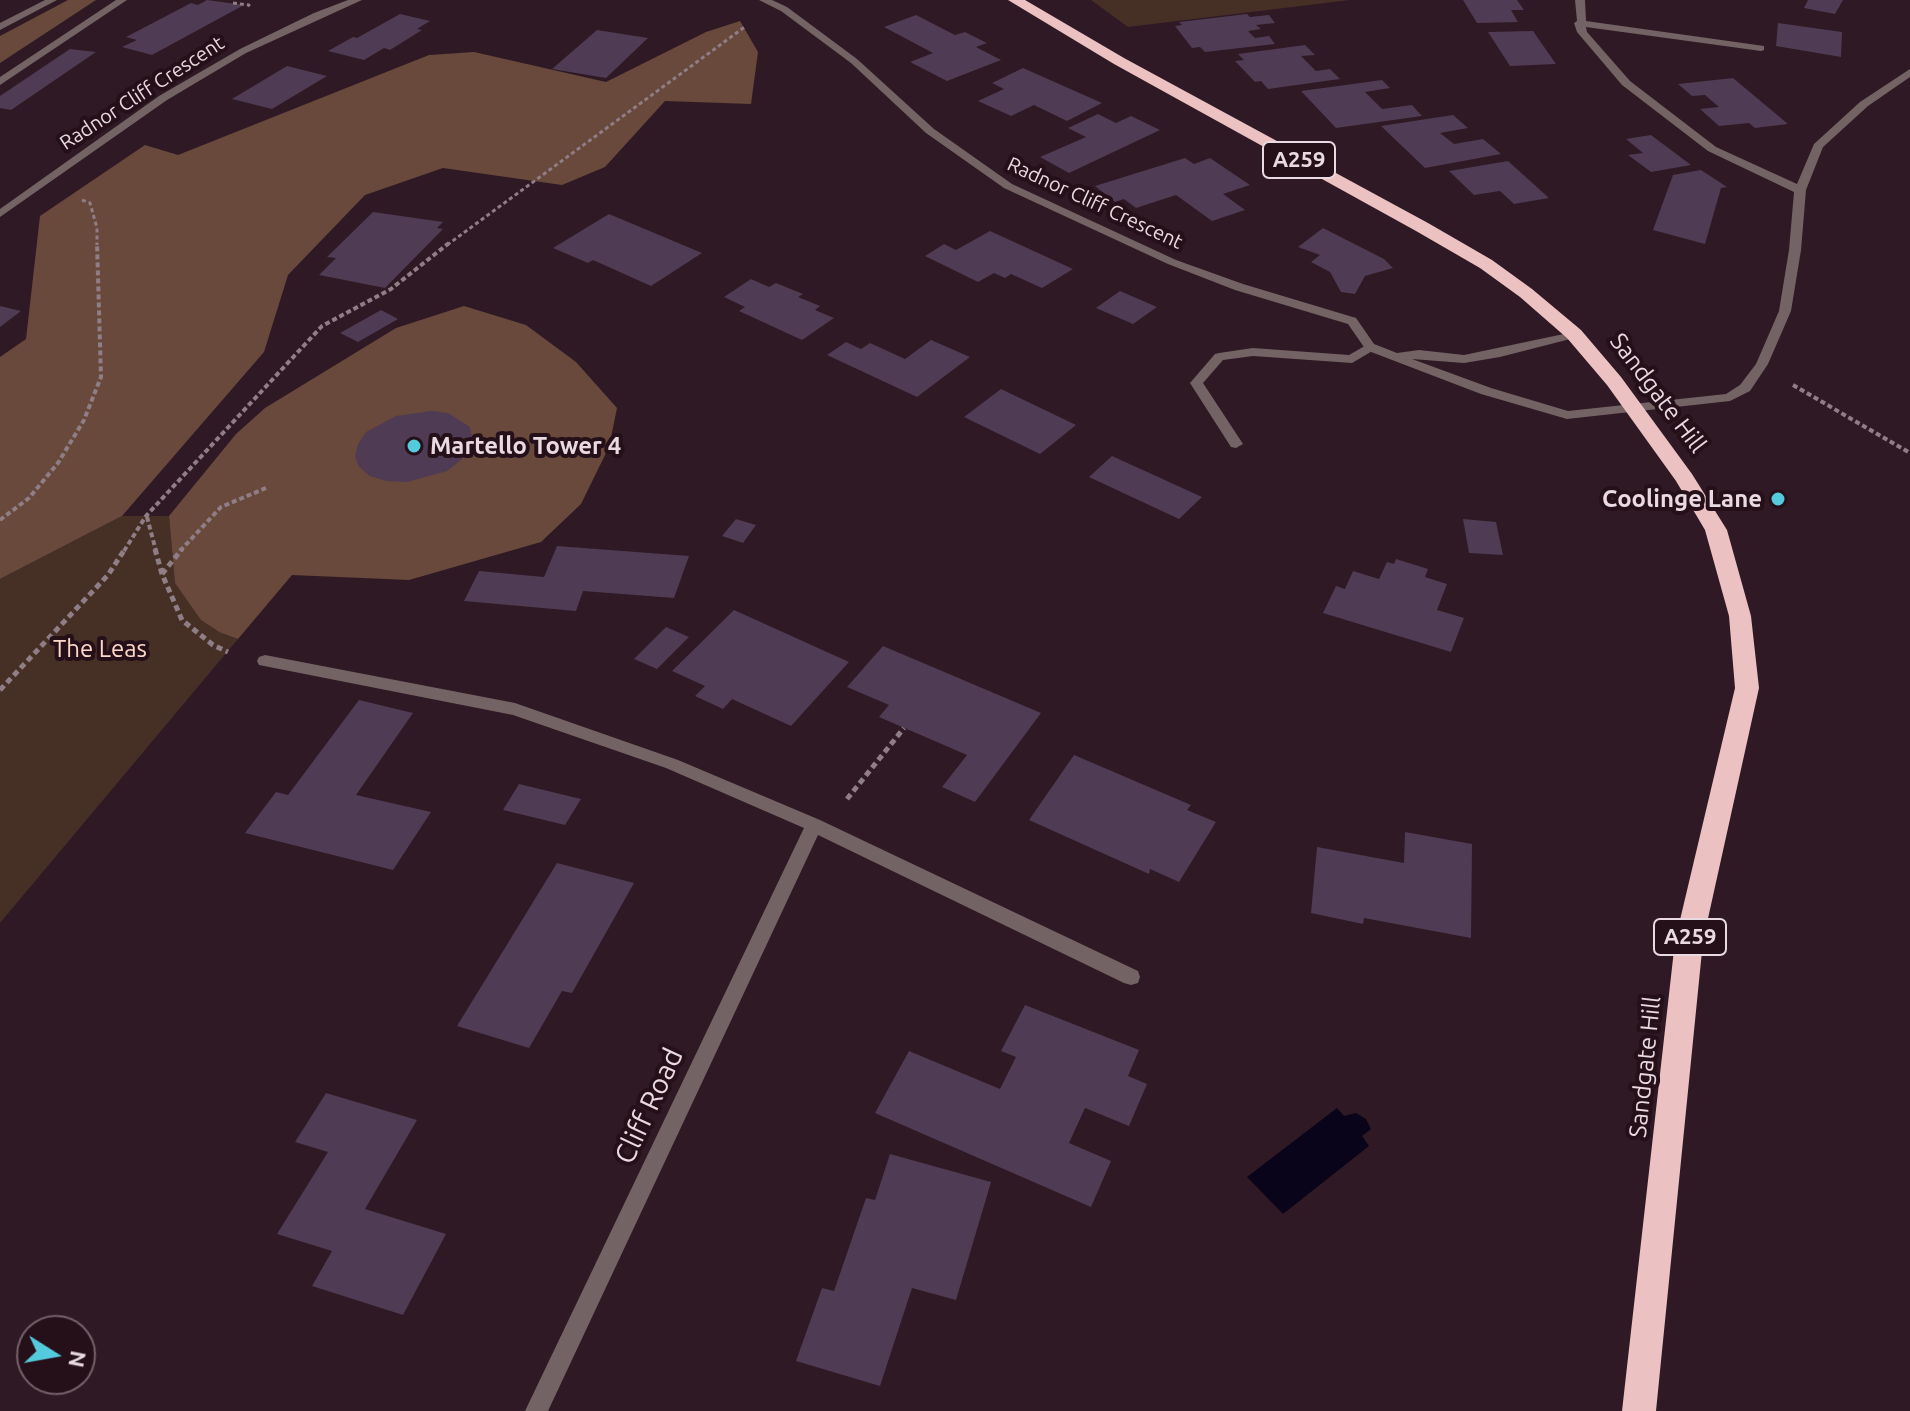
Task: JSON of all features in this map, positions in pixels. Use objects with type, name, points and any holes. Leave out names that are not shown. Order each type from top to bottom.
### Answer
[{"type":"highway","name":"Sandgate Hill","points":[[1015,0],[1486,264],[1574,334],[1636,410],[1685,479],[1716,530],[1740,616],[1747,688],[1689,941],[1639,1411]]},
{"type":"street","points":[[0,27],[52,0]]},
{"type":"street","points":[[0,82],[122,0]]},
{"type":"street","name":"Radnor Cliff Crescent","points":[[0,214],[163,98],[268,38],[357,0]]},
{"type":"street","name":"Radnor Cliff Crescent","points":[[764,0],[784,9],[854,61],[930,131],[1008,186],[1172,262],[1239,287],[1352,321],[1370,347],[1431,372],[1556,413],[1636,410]]},
{"type":"street","points":[[1580,0],[1579,23],[1582,32],[1626,83],[1712,149],[1800,190]]},
{"type":"street","points":[[1579,23],[1761,48]]},
{"type":"street","points":[[1636,410],[1730,397],[1745,388],[1762,364],[1785,311],[1795,250],[1800,190],[1818,146],[1864,104],[1910,72]]},
{"type":"street","name":"Radnor Cliff Crescent","points":[[1398,356],[1419,354],[1464,359],[1574,334]]},
{"type":"street","points":[[1236,444],[1196,383],[1219,357],[1253,352],[1352,359],[1370,347]]},
{"type":"street","points":[[265,661],[515,709],[676,766],[814,825],[1131,977]]},
{"type":"street","name":"Cliff Road","points":[[536,1411],[814,825]]},
{"type":"path","points":[[0,690],[108,575],[146,516],[322,326],[391,289],[477,221],[751,22],[784,9]]},
{"type":"path","points":[[0,520],[29,498],[58,463],[84,420],[101,377],[97,228],[90,203]]},
{"type":"path","points":[[1762,364],[1787,382],[1910,453]]},
{"type":"path","points":[[162,574],[192,535],[221,507],[266,488]]},
{"type":"path","points":[[146,516],[162,574],[182,620],[228,652],[265,661]]},
{"type":"path","points":[[842,806],[904,728]]},
{"type":"green space","points":[[1091,0],[1350,0],[1128,27]]},
{"type":"green space","name":"The Leas","points":[[122,516],[169,516],[175,583],[221,633],[238,639],[0,923],[0,579]]},
{"type":"shaded area","points":[[68,0],[96,0],[0,63],[0,36]]},
{"type":"shaded area","points":[[740,21],[758,52],[751,104],[665,101],[605,167],[562,185],[443,168],[365,195],[288,275],[264,352],[122,516],[0,579],[0,357],[26,339],[40,216],[145,145],[178,155],[429,55],[474,52],[606,82],[706,32]]},
{"type":"shaded area","points":[[464,306],[526,325],[576,362],[617,408],[609,447],[581,504],[541,542],[409,580],[292,575],[238,639],[221,633],[201,620],[175,583],[169,516],[236,434],[265,408],[396,328]]},
{"type":"shaded area","points":[[1337,1108],[1344,1116],[1356,1113],[1366,1119],[1371,1129],[1362,1136],[1369,1146],[1283,1214],[1247,1177]]},
{"type":"building","points":[[207,0],[244,5],[152,55],[122,47],[137,40],[126,37],[191,3],[198,5]]},
{"type":"building","points":[[1463,0],[1517,0],[1524,10],[1511,10],[1518,22],[1477,23]]},
{"type":"building","points":[[1808,0],[1843,0],[1835,14],[1804,8]]},
{"type":"building","points":[[400,14],[430,21],[417,29],[422,30],[390,50],[384,48],[364,60],[328,51],[353,37],[357,38]]},
{"type":"building","points":[[1247,14],[1250,17],[1269,15],[1275,23],[1256,25],[1261,29],[1248,31],[1255,38],[1269,36],[1275,44],[1205,52],[1200,47],[1192,48],[1175,26],[1182,25],[1179,22]]},
{"type":"building","points":[[916,15],[955,35],[965,32],[987,43],[976,47],[1001,60],[947,81],[910,62],[933,53],[884,27]]},
{"type":"building","points":[[1778,23],[1842,32],[1841,57],[1776,46]]},
{"type":"building","points":[[597,30],[648,38],[606,78],[552,69]]},
{"type":"building","points":[[1533,31],[1556,64],[1510,66],[1488,32]]},
{"type":"building","points":[[1305,45],[1315,55],[1301,56],[1316,71],[1330,69],[1340,79],[1268,89],[1261,81],[1255,82],[1235,61],[1244,60],[1238,54]]},
{"type":"building","points":[[70,49],[96,52],[11,110],[0,108],[0,96]]},
{"type":"building","points":[[287,66],[327,76],[272,109],[232,99]]},
{"type":"building","points":[[1023,68],[1102,103],[1067,121],[1034,105],[1011,116],[978,101],[1004,89],[992,83]]},
{"type":"building","points":[[1733,78],[1788,124],[1755,128],[1749,123],[1719,126],[1700,109],[1719,107],[1705,95],[1692,96],[1678,84]]},
{"type":"building","points":[[1382,80],[1390,88],[1365,92],[1382,109],[1412,105],[1422,116],[1336,128],[1301,91]]},
{"type":"building","points":[[1098,114],[1116,123],[1131,116],[1160,130],[1069,173],[1040,157],[1086,137],[1068,128]]},
{"type":"building","points":[[1453,115],[1468,128],[1440,133],[1454,144],[1483,139],[1501,154],[1425,168],[1381,126]]},
{"type":"building","points":[[1651,135],[1691,165],[1651,172],[1628,155],[1643,153],[1626,139]]},
{"type":"building","points":[[1185,158],[1194,164],[1210,158],[1250,185],[1223,194],[1245,210],[1212,221],[1176,195],[1136,208],[1124,199],[1115,202],[1095,186]]},
{"type":"building","points":[[1508,161],[1549,198],[1514,204],[1500,191],[1474,195],[1449,171]]},
{"type":"building","points":[[1701,170],[1727,187],[1721,188],[1705,244],[1653,230],[1673,175]]},
{"type":"building","points":[[373,212],[443,222],[437,228],[443,229],[385,288],[319,275],[336,258],[327,257]]},
{"type":"building","points":[[609,214],[702,253],[651,286],[593,260],[588,263],[553,248]]},
{"type":"building","points":[[1323,228],[1384,259],[1393,268],[1365,276],[1355,294],[1341,292],[1330,272],[1311,262],[1320,255],[1298,247]]},
{"type":"building","points":[[990,231],[1073,269],[1042,288],[1011,274],[1005,278],[994,273],[978,282],[925,256],[944,244],[956,250]]},
{"type":"building","points":[[751,279],[769,287],[776,283],[803,294],[798,297],[820,306],[815,310],[834,318],[802,340],[739,311],[745,307],[724,297]]},
{"type":"building","points":[[1120,291],[1157,307],[1133,324],[1096,308]]},
{"type":"building","points":[[0,306],[21,311],[0,327]]},
{"type":"building","points":[[381,310],[398,319],[358,342],[340,333]]},
{"type":"building","points":[[931,340],[970,357],[917,397],[827,355],[846,342],[861,349],[870,343],[905,359]]},
{"type":"building","points":[[1001,389],[1076,425],[1040,454],[964,417]]},
{"type":"building","name":"Martello Tower 4","points":[[432,411],[448,413],[470,427],[470,448],[447,471],[407,482],[370,476],[359,467],[355,456],[366,432],[396,416]]},
{"type":"building","points":[[1112,456],[1202,497],[1179,519],[1089,477]]},
{"type":"building","points":[[736,519],[756,525],[743,543],[722,536]]},
{"type":"building","points":[[1463,519],[1496,522],[1503,555],[1469,553]]},
{"type":"building","points":[[557,546],[689,556],[674,598],[583,591],[576,611],[464,601],[479,571],[544,577]]},
{"type":"building","points":[[1396,559],[1428,569],[1425,577],[1447,584],[1437,610],[1464,618],[1451,652],[1323,613],[1336,586],[1345,589],[1353,571],[1379,579],[1387,562],[1394,564]]},
{"type":"building","points":[[734,610],[849,662],[791,726],[732,699],[723,709],[695,696],[705,686],[672,671]]},
{"type":"building","points":[[666,627],[689,637],[657,669],[634,659]]},
{"type":"building","points":[[883,646],[1041,713],[975,802],[942,787],[967,755],[879,717],[889,705],[847,687]]},
{"type":"building","points":[[359,700],[413,713],[356,795],[431,812],[393,870],[245,833],[276,792],[288,795]]},
{"type":"building","points":[[1074,755],[1191,805],[1187,810],[1216,822],[1179,882],[1150,869],[1149,874],[1029,820]]},
{"type":"building","points":[[519,784],[581,799],[565,825],[503,810]]},
{"type":"building","points":[[1405,832],[1472,844],[1471,938],[1364,918],[1363,924],[1311,913],[1317,847],[1404,863]]},
{"type":"building","points":[[557,863],[634,883],[572,993],[562,991],[529,1048],[457,1026]]},
{"type":"building","points":[[1025,1005],[1139,1050],[1128,1076],[1147,1084],[1129,1126],[1085,1108],[1069,1143],[1111,1161],[1091,1207],[875,1113],[909,1051],[1000,1089],[1016,1057],[1001,1051]]},
{"type":"building","points":[[326,1093],[417,1120],[365,1209],[446,1234],[403,1315],[312,1286],[332,1251],[277,1234],[328,1152],[295,1142]]},
{"type":"building","points":[[890,1154],[991,1182],[956,1300],[912,1288],[880,1386],[796,1361],[822,1288],[834,1291],[866,1198],[875,1200]]},
{"type":"place","name":"Martello Tower 4","points":[[414,446]]},
{"type":"place","name":"Coolinge Lane","points":[[1778,499]]}]
